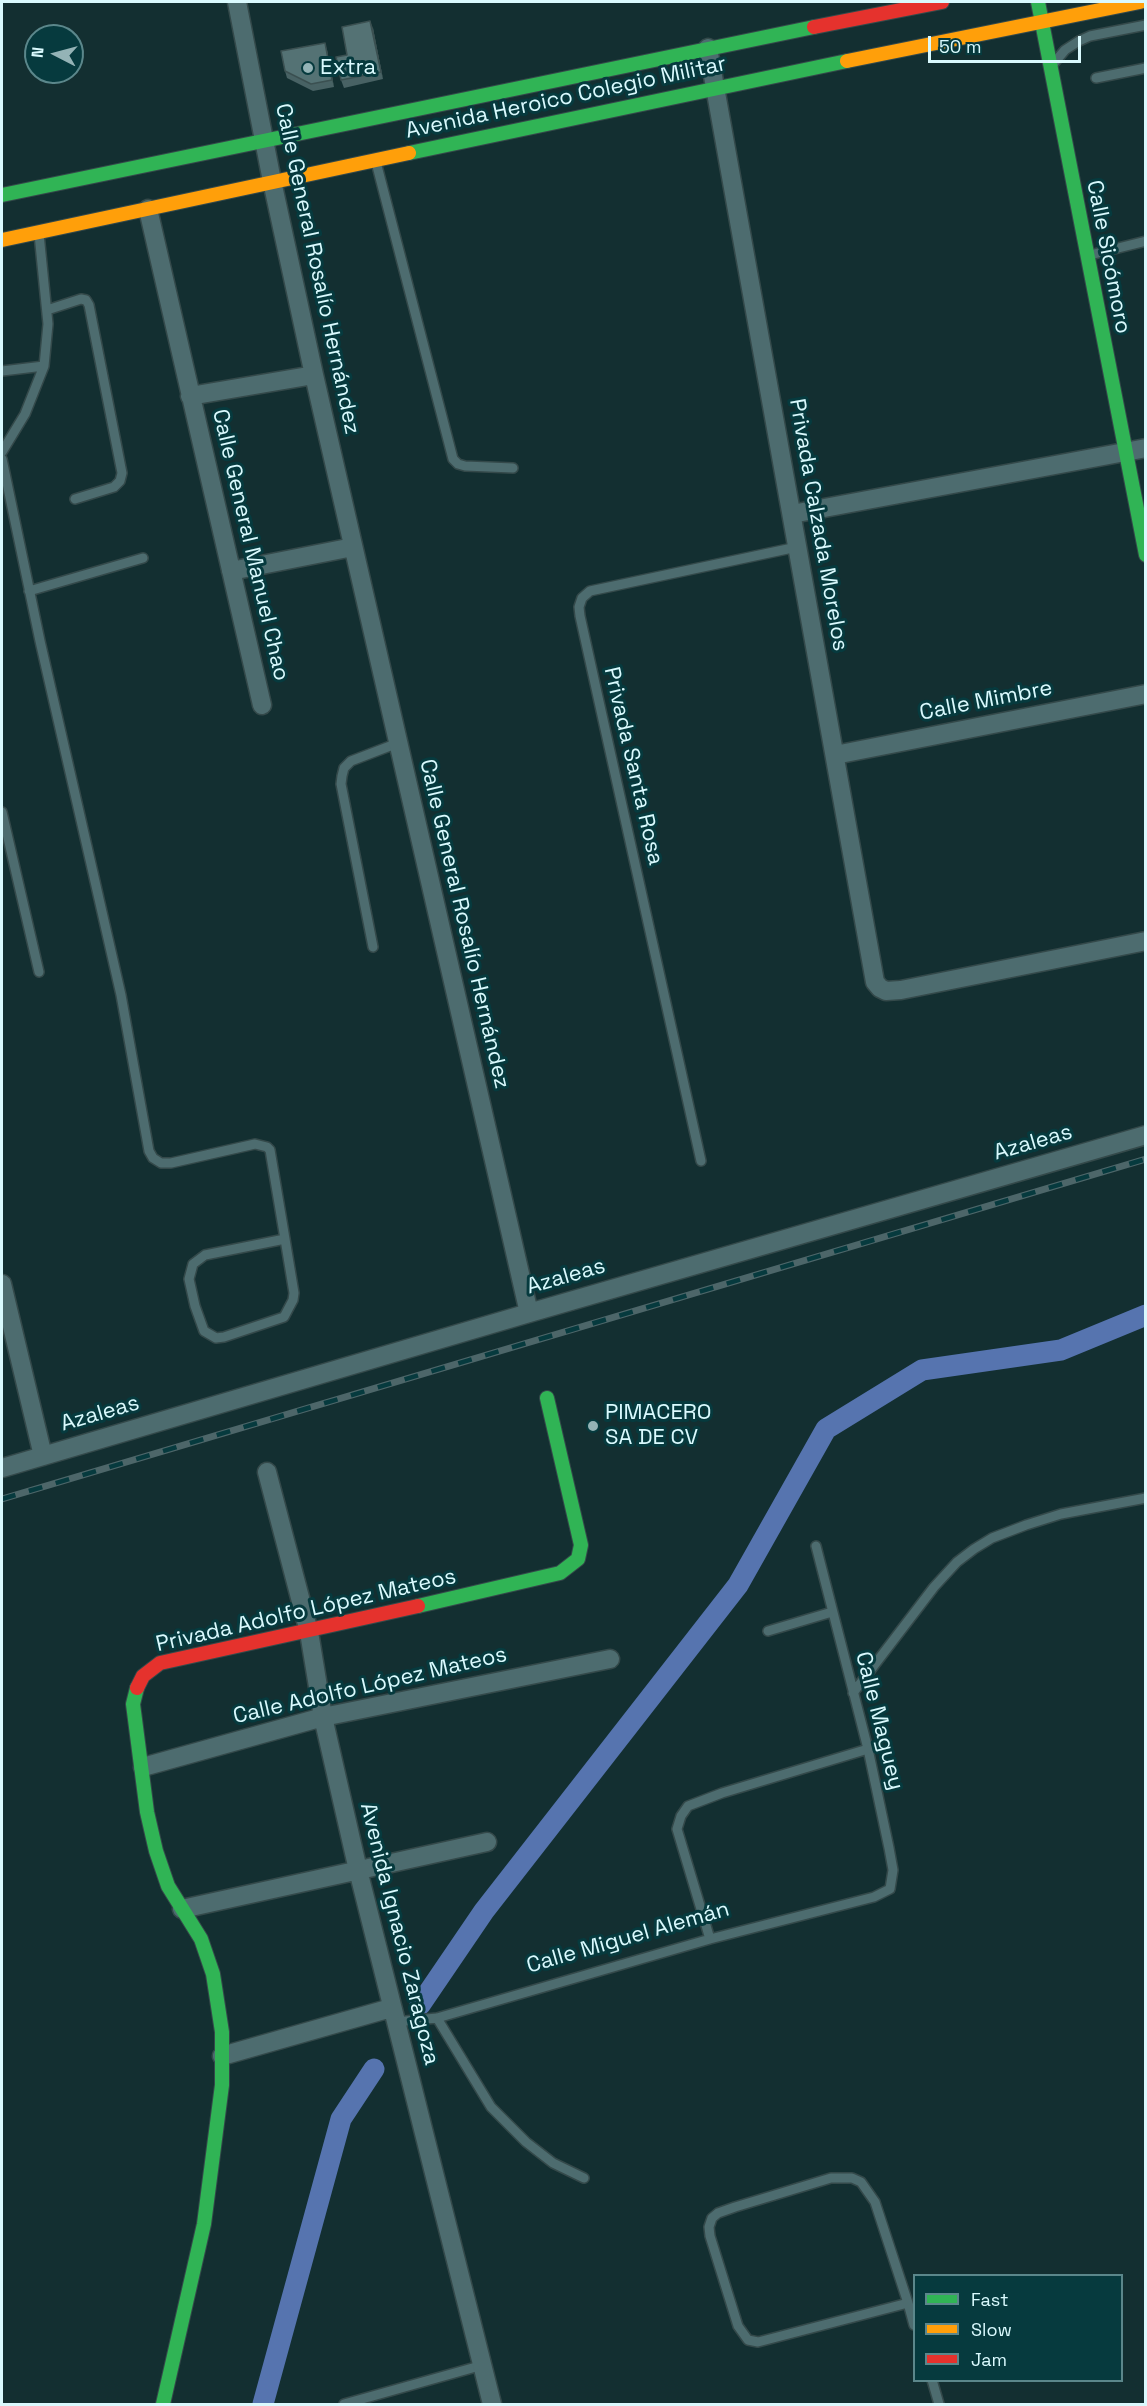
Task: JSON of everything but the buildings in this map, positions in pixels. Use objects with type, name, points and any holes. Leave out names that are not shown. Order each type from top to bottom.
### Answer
[{"type":"main road","name":"Avenida Heroico Colegio Militar","points":[[2,195],[266,142],[708,48],[942,2]]},
{"type":"main road","name":"Calle Sicómoro","points":[[1038,2],[1146,555]]},
{"type":"main road","name":"Avenida Heroico Colegio Militar","points":[[2,240],[715,88],[1140,2]]},
{"type":"main road","name":"Privada Adolfo López Mateos","points":[[163,2404],[204,2224],[222,2085],[222,2032],[213,1974],[201,1939],[168,1886],[156,1851],[147,1812],[134,1704],[137,1688],[143,1676],[160,1663],[309,1632],[560,1573],[569,1568],[578,1559],[580,1545],[547,1398]]},
{"type":"street","name":"Calle General Rosalío Hernández","points":[[237,2],[272,181],[314,375],[529,1313]]},
{"type":"street","name":"Privada Calzada Morelos","points":[[708,48],[875,982],[886,991],[901,990],[1146,941]]},
{"type":"street","name":"Calle General Manuel Chao","points":[[148,208],[262,705]]},
{"type":"street","name":"Calle General Manuel Chao","points":[[190,396],[314,375]]},
{"type":"street","points":[[792,514],[1146,448]]},
{"type":"street","points":[[231,571],[353,547]]},
{"type":"street","name":"Calle Mimbre","points":[[835,755],[1146,694]]},
{"type":"street","name":"Azaleas","points":[[2,1468],[529,1313],[1146,1136]]},
{"type":"street","points":[[2,1284],[43,1455]]},
{"type":"street","name":"Avenida Ignacio Zaragoza","points":[[267,1473],[309,1632],[323,1717],[393,2015],[492,2404]]},
{"type":"street","name":"Calle Adolfo López Mateos","points":[[143,1767],[323,1717],[609,1659]]},
{"type":"street","points":[[182,1909],[487,1842]]},
{"type":"street","name":"Calle Miguel Alemán","points":[[222,2056],[393,2015]]},
{"type":"lane","points":[[1050,71],[1059,55],[1079,41],[1090,36],[1146,25]]},
{"type":"lane","points":[[1096,78],[1146,68]]},
{"type":"lane","points":[[375,160],[453,459],[465,466],[513,468]]},
{"type":"lane","points":[[2,452],[25,414],[44,366],[48,324],[38,232]]},
{"type":"lane","points":[[1087,255],[1146,241]]},
{"type":"lane","points":[[47,310],[81,299],[86,300],[89,306],[122,473],[120,481],[114,487],[75,499]]},
{"type":"lane","points":[[2,371],[44,366]]},
{"type":"lane","points":[[2,459],[29,591],[122,995],[149,1151],[153,1158],[161,1163],[171,1163],[255,1144],[270,1150],[285,1239],[294,1293],[290,1309],[284,1317],[224,1337],[216,1338],[204,1331],[189,1279],[193,1264],[205,1255],[285,1239]]},
{"type":"lane","name":"Privada Santa Rosa","points":[[701,1161],[579,607],[582,598],[590,591],[797,547]]},
{"type":"lane","points":[[29,591],[142,558]]},
{"type":"lane","points":[[373,947],[341,784],[344,768],[351,761],[398,743]]},
{"type":"lane","points":[[2,812],[39,972]]},
{"type":"lane","points":[[853,1693],[934,1587],[957,1562],[974,1549],[992,1538],[1061,1514],[1146,1498]]},
{"type":"lane","name":"Calle Maguey","points":[[816,1546],[868,1749],[893,1870],[890,1889],[874,1897]]},
{"type":"lane","points":[[768,1631],[832,1612]]},
{"type":"lane","points":[[710,1939],[677,1828],[688,1806],[722,1793],[868,1749]]},
{"type":"lane","name":"Calle Miguel Alemán","points":[[393,2015],[437,2018],[710,1939],[874,1897]]},
{"type":"lane","points":[[437,2018],[491,2107],[526,2142],[553,2163],[584,2178]]},
{"type":"lane","points":[[908,2303],[758,2342],[748,2340],[738,2326],[710,2236],[709,2227],[712,2218],[718,2213],[735,2207],[831,2178],[852,2178],[861,2182],[875,2202],[908,2303],[913,2319]]},
{"type":"lane","points":[[344,2404],[483,2365]]},
{"type":"lane","points":[[933,2382],[939,2404]]},
{"type":"waterway","points":[[420,2005],[484,1911],[738,1585],[826,1429],[922,1370],[1061,1350],[1146,1315]]},
{"type":"waterway","points":[[263,2404],[341,2119],[374,2069]]},
{"type":"railway","points":[[2,1499],[1146,1159]]},
{"type":"traffic: fast","points":[[1038,2],[1146,555]]},
{"type":"traffic: fast","points":[[2,195],[814,27]]},
{"type":"traffic: fast","points":[[409,153],[847,61]]},
{"type":"traffic: fast","points":[[418,1606],[560,1573],[578,1559],[581,1545],[547,1398]]},
{"type":"traffic: fast","points":[[137,1688],[133,1704],[147,1812],[156,1851],[168,1886],[201,1939],[213,1974],[222,2032],[222,2085],[204,2224],[163,2404]]},
{"type":"traffic: slow","points":[[847,61],[1140,2]]},
{"type":"traffic: slow","points":[[2,240],[409,153]]},
{"type":"traffic: jam","points":[[814,27],[942,2]]},
{"type":"traffic: jam","points":[[137,1688],[143,1676],[160,1663],[418,1606]]},
{"type":"place","name":"Extra","points":[[308,68]]},
{"type":"place","name":"PIMACERO SA DE CV","points":[[593,1426]]}]
